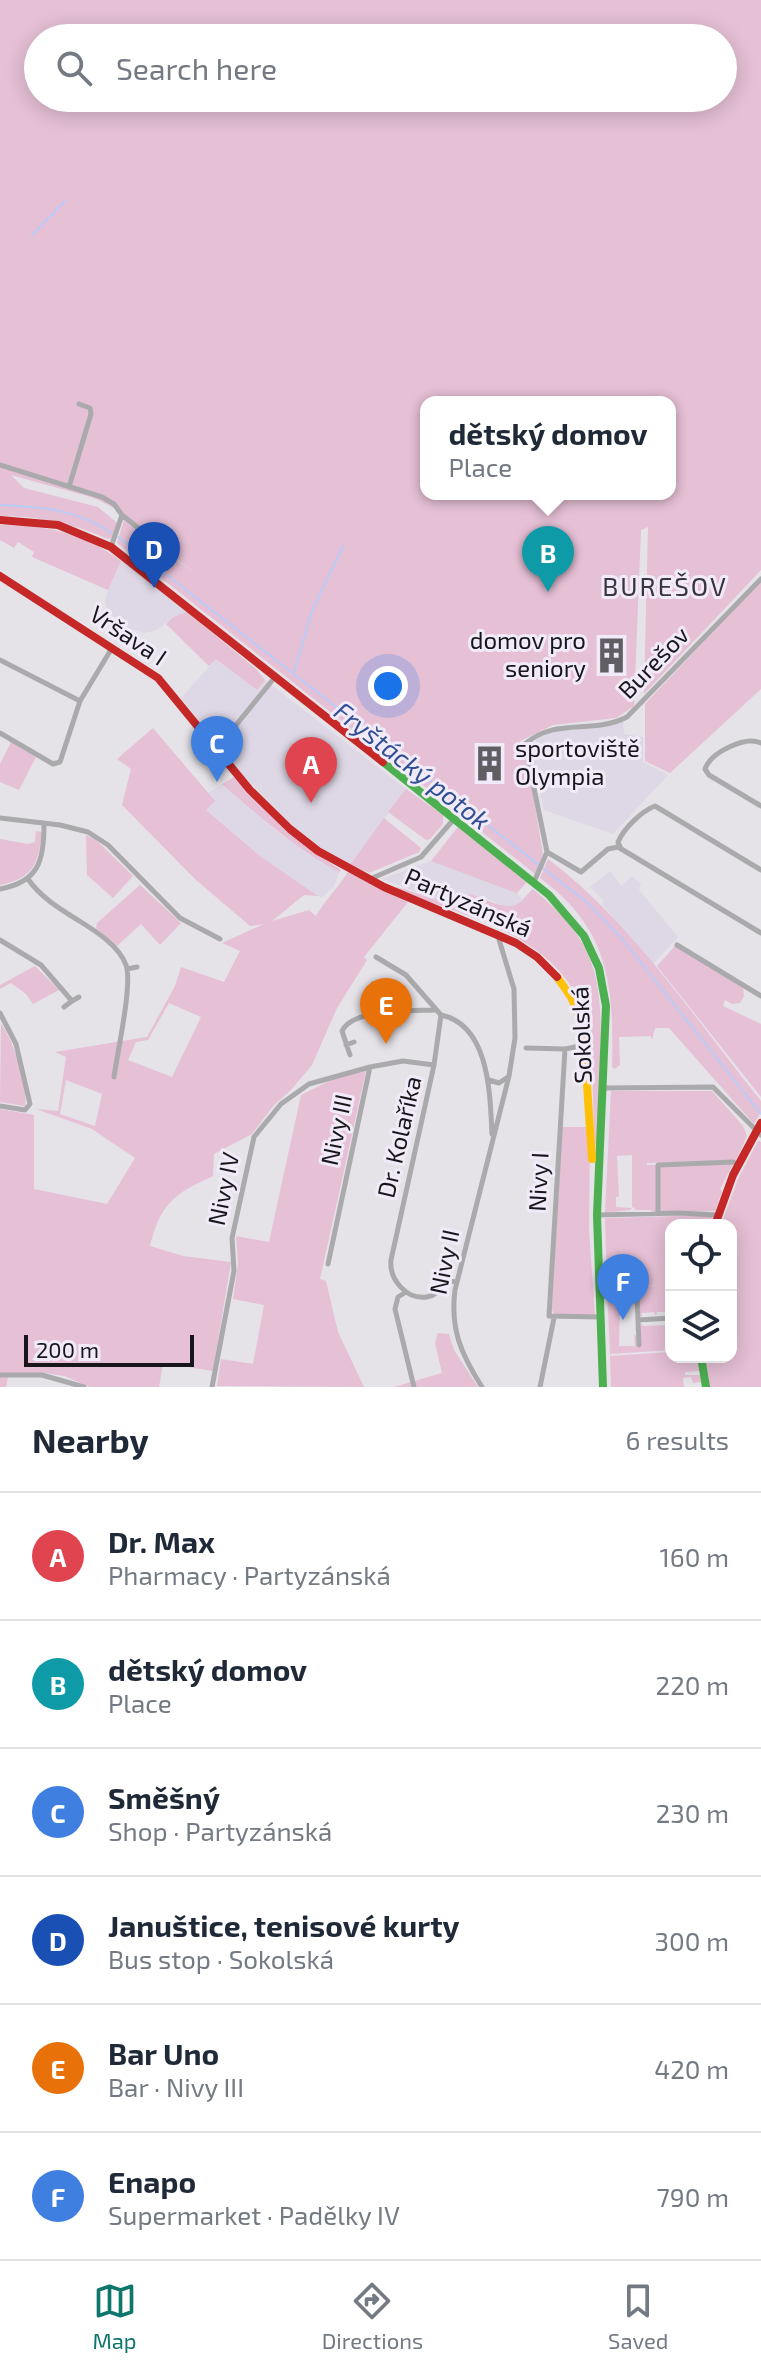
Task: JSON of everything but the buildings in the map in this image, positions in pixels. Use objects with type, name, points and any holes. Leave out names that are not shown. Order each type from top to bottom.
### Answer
[{"type":"main road","name":"Sokolská","points":[[0,520],[58,525],[113,543],[454,819],[536,878],[571,916],[588,942],[599,968],[606,1006],[597,1215],[603,1387]]},
{"type":"main road","name":"Vršava I","points":[[0,578],[158,678],[218,747]]},
{"type":"main road","name":"Partyzánská","points":[[218,747],[241,778],[291,830],[317,851],[414,901],[496,932],[523,946],[564,983],[583,1025],[592,1159]]},
{"type":"main road","points":[[717,1219],[739,1164],[759,1129]]},
{"type":"main road","points":[[702,1363],[706,1387]]},
{"type":"street","points":[[69,487],[91,414],[90,408],[79,404]]},
{"type":"street","points":[[0,465],[110,501],[122,515],[169,553],[174,546]]},
{"type":"street","points":[[113,543],[122,515]]},
{"type":"street","name":"Burešov","points":[[546,855],[525,744],[550,728],[594,727],[627,717],[761,579]]},
{"type":"street","points":[[0,733],[53,764],[61,760],[80,701],[112,648]]},
{"type":"street","points":[[0,660],[80,701]]},
{"type":"street","points":[[218,747],[275,677]]},
{"type":"street","points":[[761,743],[753,740],[730,747],[708,761],[705,767],[709,775],[761,806]]},
{"type":"street","points":[[622,849],[618,842],[621,835],[648,808],[655,806],[761,870]]},
{"type":"street","points":[[0,818],[81,829],[100,839],[180,918],[220,939]]},
{"type":"street","points":[[369,880],[421,857],[454,819]]},
{"type":"street","points":[[0,889],[28,879],[40,862],[44,825]]},
{"type":"street","points":[[536,878],[546,855],[581,872],[608,849],[622,849],[761,933]]},
{"type":"street","points":[[28,879],[40,894],[108,941],[127,969],[127,990],[114,1077]]},
{"type":"street","name":"Nivy II","points":[[482,1387],[456,1340],[453,1310],[457,1282],[509,1076],[515,1038],[516,1009],[509,969],[496,932]]},
{"type":"street","points":[[0,940],[41,965],[72,1001]]},
{"type":"street","points":[[677,945],[761,996]]},
{"type":"street","points":[[376,957],[399,969],[439,1012]]},
{"type":"street","points":[[127,969],[137,967]]},
{"type":"street","points":[[373,984],[405,1012]]},
{"type":"street","points":[[64,1007],[79,997]]},
{"type":"street","points":[[350,1055],[342,1031],[349,1022],[377,1013],[439,1012]]},
{"type":"street","name":"Nivy II","points":[[439,1012],[454,1019],[470,1035],[489,1079],[492,1139]]},
{"type":"street","name":"Dr. Kolaříka","points":[[407,1292],[391,1272],[391,1260],[434,1065],[439,1012]]},
{"type":"street","points":[[0,1014],[16,1044],[30,1104],[25,1110],[0,1106]]},
{"type":"street","points":[[346,1045],[354,1042]]},
{"type":"street","points":[[526,1048],[565,1049],[585,1045]]},
{"type":"street","name":"Nivy I","points":[[540,1387],[552,1317],[565,1049]]},
{"type":"street","name":"Nivy III","points":[[328,1264],[370,1067],[403,1061],[434,1065]]},
{"type":"street","name":"Nivy IV","points":[[212,1387],[234,1271],[232,1238],[254,1137],[281,1104],[309,1084],[370,1067]]},
{"type":"street","points":[[489,1079],[499,1083],[509,1076]]},
{"type":"street","points":[[604,1088],[713,1087],[759,1129]]},
{"type":"street","points":[[658,1213],[658,1165],[739,1164]]},
{"type":"street","points":[[597,1215],[658,1213],[709,1219]]},
{"type":"street","points":[[414,1387],[395,1309],[398,1297],[407,1292],[427,1297],[436,1294],[448,1281],[457,1282]]},
{"type":"street","points":[[637,1295],[639,1345]]},
{"type":"street","points":[[552,1317],[600,1317]]},
{"type":"street","points":[[638,1320],[665,1318]]},
{"type":"street","points":[[0,1375],[51,1377],[84,1387]]},
{"type":"street","points":[[13,1387],[15,1377]]},
{"type":"shaded area","points":[[0,0],[761,0],[761,570],[644,694],[648,527],[641,530],[634,706],[616,718],[553,725],[520,741],[529,767],[543,855],[535,874],[117,543],[124,520],[127,521],[198,576],[116,509],[94,498],[11,475],[24,488],[98,507],[117,523],[112,538],[108,539],[82,529],[28,517],[0,516]]},
{"type":"shaded area","points":[[0,525],[64,532],[107,551],[121,561],[108,590],[32,557],[34,552],[18,542],[14,548],[0,540]]},
{"type":"shaded area","points":[[121,561],[187,612],[173,617],[157,630],[144,633],[128,628],[108,611],[105,603]]},
{"type":"shaded area","points":[[761,581],[761,689],[670,773],[645,761],[645,704]]},
{"type":"shaded area","points":[[187,612],[256,669],[265,680],[257,690],[216,659],[209,666],[166,624],[173,617]]},
{"type":"shaded area","points":[[216,659],[257,690],[265,680],[406,789],[350,865],[332,857],[287,820],[237,769],[217,743],[219,739],[217,741],[181,698]]},
{"type":"shaded area","points":[[623,721],[624,734],[643,737],[643,762],[668,775],[613,834],[544,810],[531,751],[537,739],[552,731],[599,728]]},
{"type":"shaded area","points":[[153,728],[215,801],[206,810],[260,856],[318,896],[304,895],[272,921],[309,910],[316,916],[348,872],[408,902],[364,957],[367,960],[337,1008],[312,1065],[274,1105],[252,1134],[214,1154],[213,1176],[189,1188],[171,1202],[154,1232],[150,1246],[183,1256],[231,1262],[213,1371],[163,1363],[159,1387],[90,1387],[64,1376],[9,1373],[6,1387],[0,1387],[0,1109],[34,1115],[34,1189],[107,1204],[135,1158],[92,1129],[36,1109],[58,1111],[66,1057],[55,1052],[147,1037],[175,986],[181,967],[224,982],[240,951],[222,943],[264,924],[250,926],[196,880],[122,805],[131,769],[117,759]],"holes":[[[169,1003],[201,1017],[172,1077],[128,1060],[136,1042],[148,1040]],[[66,1080],[102,1094],[95,1126],[60,1114]]]},
{"type":"shaded area","points":[[11,742],[36,757],[19,790],[0,782],[0,764]]},
{"type":"shaded area","points":[[234,777],[284,827],[341,870],[339,872],[323,863],[293,842],[222,784]]},
{"type":"shaded area","points":[[224,783],[276,831],[339,872],[334,886],[321,898],[260,856],[205,809],[208,793]]},
{"type":"shaded area","points":[[406,789],[443,815],[443,824],[430,839],[426,840],[388,812]]},
{"type":"shaded area","points":[[384,818],[421,848],[419,852],[369,873],[350,865]]},
{"type":"shaded area","points":[[458,827],[527,882],[517,893],[431,861]]},
{"type":"shaded area","points":[[36,831],[42,832],[39,853],[32,868],[20,878],[0,885],[0,839],[28,844],[35,842]]},
{"type":"shaded area","points":[[86,835],[96,840],[133,876],[113,898],[87,875]]},
{"type":"shaded area","points":[[548,859],[635,941],[687,1005],[761,1101],[761,1112],[754,1124],[669,1028],[655,1028],[652,1040],[651,1036],[619,1037],[620,1065],[615,1069],[612,1067],[609,985],[603,962],[581,918],[563,897],[540,878]]},
{"type":"shaded area","points":[[431,861],[514,890],[522,899],[518,905],[506,908],[487,898],[466,900],[463,909],[382,879]]},
{"type":"shaded area","points":[[610,871],[621,886],[632,876],[641,884],[639,890],[678,937],[653,964],[590,887]]},
{"type":"shaded area","points":[[140,885],[181,923],[160,945],[141,924],[117,946],[96,928],[97,923]]},
{"type":"shaded area","points":[[397,887],[463,908],[469,894],[514,906],[533,889],[571,927],[592,963],[600,1005],[597,1144],[591,1051],[586,1021],[575,992],[557,969],[535,949],[481,921],[396,890]]},
{"type":"shaded area","points":[[675,946],[743,988],[744,996],[740,1003],[732,1004],[725,1000],[723,1006],[761,1024],[761,1097],[657,966]]},
{"type":"shaded area","points":[[35,966],[59,990],[33,1004],[26,994],[11,983],[0,989],[0,985]]},
{"type":"shaded area","points":[[1,1024],[19,1064],[25,1088],[25,1106],[0,1102]]},
{"type":"shaded area","points":[[366,1071],[320,1279],[326,1281],[338,1332],[364,1387],[217,1386],[221,1359],[253,1364],[264,1305],[233,1299],[238,1264],[236,1236],[269,1242],[301,1095],[333,1079]]},
{"type":"shaded area","points":[[611,1091],[712,1091],[743,1126],[747,1136],[736,1160],[647,1163],[733,1164],[720,1189],[715,1211],[651,1212],[653,1210],[636,1210],[633,1207],[632,1208],[630,1210],[605,1213]],"holes":[[[632,1155],[632,1208],[616,1207],[616,1197],[619,1197],[617,1156]]]},
{"type":"shaded area","points":[[562,1127],[590,1127],[589,1230],[595,1315],[554,1314],[552,1310]]},
{"type":"shaded area","points":[[758,1141],[761,1142],[761,1387],[708,1387],[704,1363],[737,1363],[737,1219],[723,1219],[738,1179]]},
{"type":"shaded area","points":[[714,1215],[712,1219],[665,1219],[665,1312],[657,1312],[656,1316],[654,1312],[642,1313],[642,1318],[636,1302],[633,1305],[633,1294],[617,1295],[620,1305],[619,1346],[635,1346],[634,1335],[637,1336],[642,1323],[643,1326],[665,1325],[665,1350],[610,1354],[607,1288],[660,1285],[607,1286],[605,1218]]},
{"type":"shaded area","points":[[438,1333],[449,1334],[454,1350],[478,1387],[394,1387],[442,1373],[435,1343]]},
{"type":"shaded area","points":[[665,1352],[665,1363],[698,1363],[699,1371],[685,1372],[685,1375],[700,1375],[701,1382],[693,1383],[691,1377],[683,1378],[684,1387],[611,1387],[610,1356]]},
{"type":"waterway","points":[[32,235],[65,201]]},
{"type":"waterway","name":"Fryštácký potok","points":[[0,505],[45,508],[73,514],[113,534]]},
{"type":"waterway","name":"Fryštácký potok","points":[[118,537],[589,904],[623,940],[761,1114]]},
{"type":"waterway","points":[[294,671],[312,611],[343,546]]},
{"type":"traffic: fast","points":[[383,762],[549,895],[584,936],[599,968],[606,1006],[597,1215],[603,1387]]},
{"type":"traffic: fast","points":[[702,1363],[706,1387]]},
{"type":"traffic: slow","points":[[557,977],[571,997],[583,1025],[592,1159]]},
{"type":"traffic: jam","points":[[0,520],[58,525],[111,547],[383,762]]},
{"type":"traffic: jam","points":[[0,576],[158,678],[250,790],[318,851],[384,887],[516,943],[537,957],[557,977]]},
{"type":"traffic: jam","points":[[717,1219],[733,1175],[761,1123]]},
{"type":"place","name":"Januštice, tenisové kurty","points":[[154,588]]},
{"type":"place","name":"dětský domov","points":[[548,592]]},
{"type":"place","name":"domov pro seniory","points":[[612,655]]},
{"type":"place","name":"sportoviště Olympia","points":[[489,763]]},
{"type":"place","name":"Směšný","points":[[217,782]]},
{"type":"place","name":"Dr. Max","points":[[311,803]]},
{"type":"place","name":"Bar Uno","points":[[386,1044]]},
{"type":"place","name":"Enapo","points":[[623,1320]]},
{"type":"district","name":"BUREŠOV","points":[[665,587]]}]
